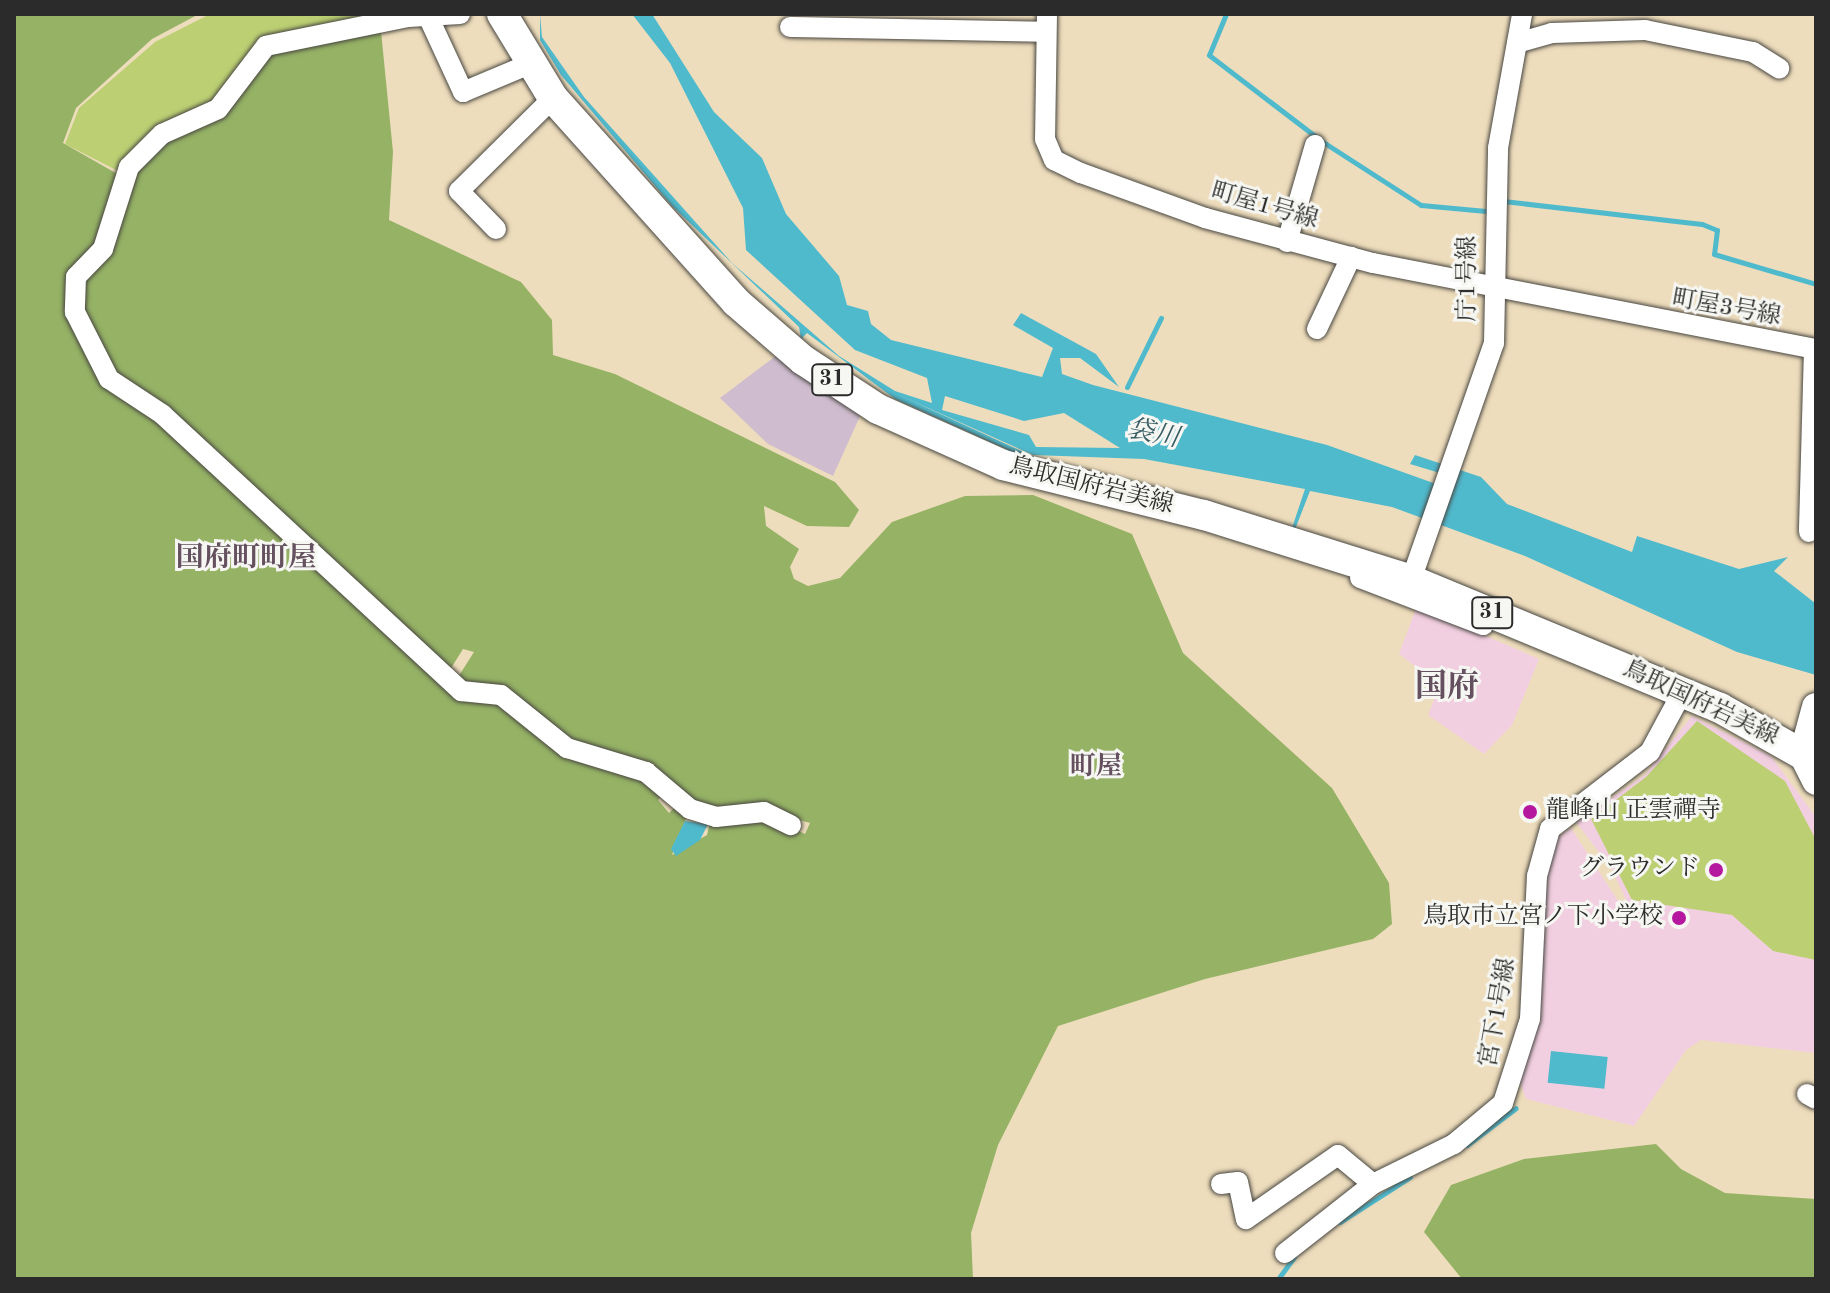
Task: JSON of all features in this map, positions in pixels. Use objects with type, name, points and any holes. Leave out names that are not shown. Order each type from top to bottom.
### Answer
[{"type":"main road","name":"鳥取国府岩美線","points":[[502,14],[553,98],[736,302],[849,392],[1003,465],[1413,573],[1679,697],[1812,766]]},
{"type":"main road","points":[[1812,766],[1813,715]]},
{"type":"street","points":[[460,14],[428,16],[266,46],[218,109],[162,134],[129,167],[103,249],[76,277],[75,312],[109,379],[162,414],[461,691],[501,695],[567,748],[646,772],[690,809],[716,817],[764,812],[791,825]]},
{"type":"street","name":"庁1号線","points":[[1413,573],[1494,343],[1498,148],[1522,14]]},
{"type":"street","points":[[428,16],[463,92],[530,64]]},
{"type":"street","points":[[790,27],[1047,23]]},
{"type":"street","name":"町屋1号線","points":[[1047,23],[1045,130],[1054,160],[1081,173],[1287,242],[1497,293]]},
{"type":"street","points":[[1517,43],[1552,33],[1634,29],[1753,52],[1779,68]]},
{"type":"street","points":[[496,229],[459,191],[553,98]]},
{"type":"street","points":[[1287,242],[1315,145]]},
{"type":"street","points":[[1317,329],[1351,257]]},
{"type":"street","name":"町屋3号線","points":[[1497,293],[1815,350],[1809,532]]},
{"type":"street","points":[[1299,542],[1310,559],[1679,697]]},
{"type":"street","name":"宮下1号線","points":[[1285,1253],[1373,1184],[1454,1144],[1503,1103],[1530,1019],[1537,876],[1550,829],[1650,752],[1679,697]]},
{"type":"street","points":[[1221,1184],[1238,1182],[1246,1219],[1338,1155],[1373,1184]]},
{"type":"shaded area","points":[[777,355],[861,414],[833,476],[768,444],[720,398]]},
{"type":"shaded area","points":[[1417,606],[1539,659],[1512,725],[1484,754],[1428,715],[1440,685],[1399,654]]},
{"type":"shaded area","name":"鳥取市立宮ノ下小学校","points":[[1692,716],[1771,756],[1816,817],[1816,1053],[1701,1040],[1686,1050],[1634,1126],[1526,1099],[1519,1080],[1542,893],[1557,838],[1571,828],[1622,907],[1629,906],[1611,868],[1576,822],[1645,775]]},
{"type":"green space","points":[[14,14],[199,14],[152,39],[76,108],[63,143],[121,176],[101,245],[70,285],[71,310],[103,378],[163,418],[229,488],[310,551],[458,694],[500,698],[568,751],[659,784],[666,791],[658,800],[669,813],[677,805],[689,811],[687,816],[690,811],[719,819],[764,815],[805,834],[810,823],[764,810],[695,808],[647,768],[555,737],[505,693],[462,688],[455,682],[474,652],[463,649],[448,673],[313,546],[233,482],[164,410],[115,379],[87,331],[76,286],[107,248],[132,170],[163,138],[221,113],[270,50],[381,31],[393,152],[389,220],[521,282],[552,320],[553,355],[615,374],[835,482],[859,510],[849,527],[807,526],[764,506],[766,526],[799,549],[790,567],[794,579],[808,586],[840,578],[892,522],[965,496],[1033,495],[1132,534],[1183,653],[1332,788],[1389,883],[1392,924],[1373,939],[1205,979],[1058,1026],[998,1145],[971,1233],[973,1279],[14,1279]],"holes":[[[687,816],[710,823],[707,835],[672,855]]]},
{"type":"green space","points":[[210,14],[374,14],[220,96],[122,173],[65,144],[79,108],[155,42]]},
{"type":"green space","name":"グラウンド","points":[[1697,721],[1785,781],[1816,840],[1816,960],[1773,951],[1732,915],[1632,900],[1591,819],[1646,777]]},
{"type":"green space","points":[[1656,1144],[1681,1169],[1725,1193],[1816,1199],[1816,1279],[1462,1279],[1424,1232],[1451,1185],[1524,1159]]},
{"type":"water","name":"袋川","points":[[540,14],[542,37],[584,97],[732,263],[839,356],[895,391],[932,403],[927,378],[855,350],[746,250],[743,208],[670,63],[632,14],[652,14],[714,112],[762,158],[786,214],[839,276],[847,305],[868,311],[871,324],[891,340],[1042,377],[1053,348],[1013,325],[1021,313],[1096,354],[1119,387],[1080,358],[1060,358],[1062,374],[1093,385],[1327,445],[1439,485],[1443,474],[1410,464],[1415,455],[1481,477],[1507,504],[1632,552],[1637,536],[1739,569],[1788,557],[1774,571],[1815,603],[1816,675],[1737,652],[1525,556],[1392,507],[1310,491],[1294,532],[1037,463],[895,399],[807,333],[801,339],[799,327],[672,206],[561,75],[540,40]],"holes":[[[897,394],[1033,455],[1144,459],[1305,489],[1292,528],[1039,459]],[[945,396],[1024,421],[1064,413],[1120,448],[1036,447],[1029,435],[942,410]]]},
{"type":"water","points":[[685,821],[708,824],[700,840],[676,856],[671,849]]},
{"type":"water","points":[[1551,1051],[1608,1057],[1604,1089],[1548,1083]]},
{"type":"waterway","points":[[1226,14],[1209,55],[1320,140],[1421,205],[1486,211]]},
{"type":"waterway","points":[[1503,201],[1702,224],[1717,230],[1714,254],[1816,284]]},
{"type":"waterway","points":[[1127,387],[1161,318]]},
{"type":"waterway","points":[[1467,1145],[1516,1108]]},
{"type":"waterway","points":[[1340,1222],[1410,1177]]},
{"type":"waterway","points":[[1278,1279],[1294,1257]]},
{"type":"place","name":"龍峰山 正雲禪寺","points":[[1530,812]]},
{"type":"place","name":"グラウンド","points":[[1716,870]]},
{"type":"place","name":"鳥取市立宮ノ下小学校","points":[[1679,918]]},
{"type":"district","name":"国府町町屋","points":[[246,559]]},
{"type":"district","name":"国府","points":[[1447,688]]},
{"type":"district","name":"町屋","points":[[1096,768]]}]
